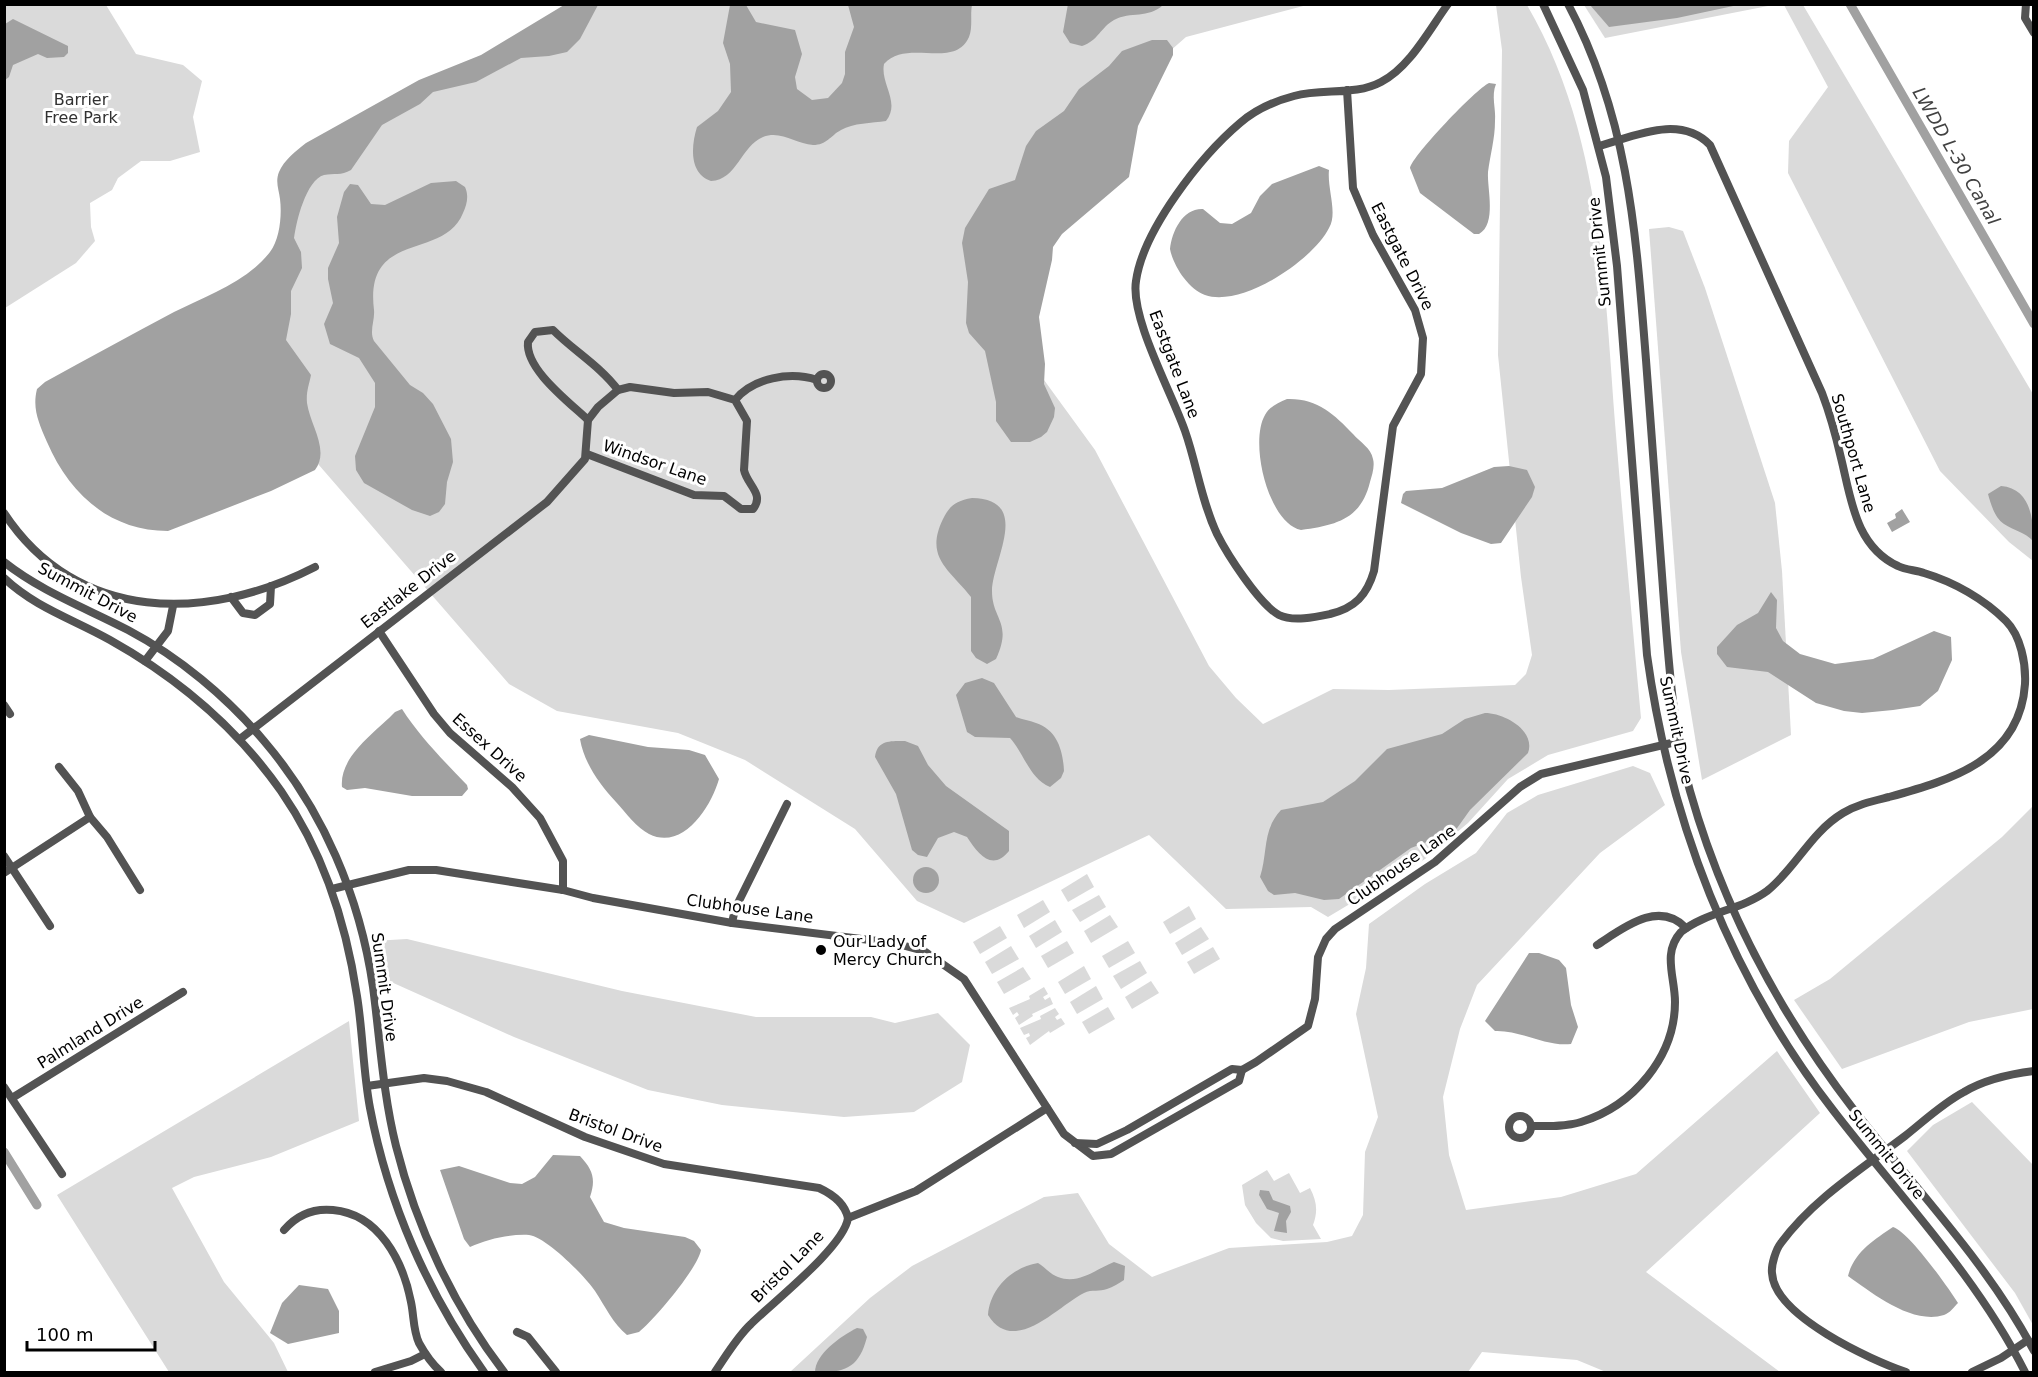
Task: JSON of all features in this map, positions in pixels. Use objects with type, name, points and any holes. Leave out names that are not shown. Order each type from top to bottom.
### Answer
[{"type":"street","points":[[1347,90],[1371,86],[1393,75],[1448,4]]},
{"type":"street","name":"Summit Drive","points":[[1543,4],[1583,90],[1599,146],[1617,266],[1647,655],[1664,744],[1683,824],[1716,914],[1747,979],[1782,1039],[1873,1160],[1979,1294],[2025,1372]]},
{"type":"street","name":"Summit Drive","points":[[1568,4],[1609,98],[1620,140],[1636,233],[1669,670],[1689,789],[1732,908],[1773,991],[1806,1045],[1993,1284],[2034,1351]]},
{"type":"street","points":[[2026,5],[2025,18],[2034,33]]},
{"type":"street","name":"Eastgate Drive","points":[[1206,509],[1217,534],[1239,571],[1278,615],[1300,618],[1337,612],[1358,602],[1368,588],[1374,571],[1393,426],[1421,374],[1423,338],[1415,310],[1373,235],[1353,188],[1347,90]]},
{"type":"street","name":"Eastgate Lane","points":[[1206,509],[1186,432],[1134,298],[1143,254],[1162,215],[1211,153],[1241,122],[1275,102],[1293,96],[1347,90]]},
{"type":"street","name":"Southport Lane","points":[[1599,146],[1676,128],[1696,133],[1710,145],[1822,393],[1836,435],[1851,508],[1864,534],[1895,565],[1959,587],[1997,612],[2012,628],[2025,666],[2024,695],[2016,722],[2005,740],[1985,760],[1922,787],[1865,802],[1844,813],[1820,830],[1778,882],[1754,899],[1686,928]]},
{"type":"street","points":[[588,420],[552,386],[529,357],[528,342],[536,332],[553,330],[574,350],[604,372],[618,390],[630,387],[674,393],[708,392],[735,400],[747,388],[764,381],[805,376],[817,380]]},
{"type":"street","name":"Windsor Lane","points":[[618,390],[598,407],[588,420],[587,454],[694,495],[724,496],[741,509],[753,509],[757,504],[757,492],[746,478],[744,470],[747,421],[735,400]]},
{"type":"street","name":"Eastlake Drive","points":[[240,739],[547,502],[576,471],[587,454]]},
{"type":"street","points":[[4,513],[28,545],[67,576],[99,591],[129,600],[173,606],[209,603],[271,586],[315,567]]},
{"type":"street","name":"Summit Drive","points":[[4,562],[45,590],[130,631],[201,680],[252,728],[291,777],[317,817],[348,885],[360,923],[369,963],[383,1084],[396,1149],[430,1245],[464,1311],[504,1372]]},
{"type":"street","name":"Summit Drive","points":[[4,578],[46,610],[108,638],[175,680],[240,739],[291,807],[313,846],[332,889],[353,970],[367,1086],[384,1163],[411,1243],[451,1325],[484,1372]]},
{"type":"street","points":[[231,597],[243,613],[255,615],[270,604],[271,586]]},
{"type":"street","points":[[145,661],[168,631],[173,606]]},
{"type":"street","name":"Essex Drive","points":[[379,631],[434,714],[450,733],[512,787],[540,818],[563,861],[563,890]]},
{"type":"street","points":[[4,705],[10,714]]},
{"type":"street","name":"Clubhouse Lane","points":[[1072,1142],[1097,1144],[1232,1069],[1242,1070],[1278,1049],[1308,1026],[1315,999],[1318,957],[1326,939],[1335,929],[1435,862],[1474,830],[1502,802],[1541,774],[1680,741]]},
{"type":"street","points":[[59,767],[78,791],[90,817],[107,837],[140,890]]},
{"type":"street","points":[[732,923],[735,909],[787,804]]},
{"type":"street","points":[[8,871],[90,817]]},
{"type":"street","points":[[4,856],[8,871],[50,926]]},
{"type":"street","name":"Clubhouse Lane","points":[[332,889],[423,869],[563,890],[593,898],[732,923],[894,943],[940,960],[964,979],[978,997],[1064,1134],[1093,1156],[1111,1154],[1239,1081],[1242,1070]]},
{"type":"street","points":[[1531,1126],[1575,1124],[1594,1118],[1625,1098],[1652,1072],[1667,1045],[1674,1016],[1671,948],[1677,936],[1686,928],[1680,922],[1648,916],[1638,918],[1597,945]]},
{"type":"street","name":"Palmland Drive","points":[[12,1098],[183,992]]},
{"type":"street","points":[[1906,1372],[1878,1363],[1809,1322],[1780,1295],[1772,1276],[1779,1245],[1823,1198],[1963,1092],[2008,1076],[2034,1071]]},
{"type":"street","name":"Bristol Drive","points":[[367,1086],[424,1078],[471,1086],[585,1137],[664,1164],[819,1188],[835,1198],[843,1207],[848,1218]]},
{"type":"street","points":[[4,1087],[62,1174]]},
{"type":"street","points":[[848,1218],[916,1191],[1047,1108]]},
{"type":"street","points":[[284,1230],[292,1220],[305,1214],[326,1210],[345,1212],[371,1225],[384,1239],[403,1273],[412,1304],[415,1329],[425,1354],[441,1372]]},
{"type":"street","name":"Bristol Lane","points":[[715,1372],[748,1325],[817,1262],[844,1230],[848,1218]]},
{"type":"street","points":[[517,1332],[528,1337],[556,1372]]},
{"type":"street","points":[[1972,1372],[2028,1340]]},
{"type":"street","points":[[375,1372],[411,1361],[425,1354]]},
{"type":"green space","name":"Barrier Free Park","points":[[5,5],[106,5],[136,54],[183,65],[202,81],[193,117],[200,152],[170,161],[141,161],[118,178],[112,190],[90,203],[91,227],[95,241],[76,263],[5,308]]},
{"type":"green space","points":[[579,5],[1307,5],[1186,37],[1038,167],[1028,358],[1095,450],[1209,666],[1236,698],[1263,724],[1333,689],[1389,690],[1515,685],[1526,674],[1532,655],[1521,577],[1498,355],[1502,50],[1496,5],[1527,5],[1552,54],[1570,104],[1595,208],[1607,315],[1641,718],[1633,731],[1548,755],[1508,779],[1468,823],[1425,859],[1328,917],[1311,907],[1226,909],[1149,835],[964,923],[917,901],[855,829],[745,760],[678,733],[557,711],[509,684],[292,434],[278,278],[302,179],[325,148]]},
{"type":"green space","points":[[1584,5],[1773,5],[1605,38]]},
{"type":"green space","points":[[1784,5],[1803,5],[2033,394],[2033,561],[2009,542],[1940,471],[1788,173],[1789,141],[1828,87]]},
{"type":"green space","points":[[1669,227],[1683,231],[1705,288],[1775,503],[1782,571],[1791,735],[1702,780],[1681,652],[1649,229]]},
{"type":"green space","points":[[1633,766],[1650,773],[1665,805],[1600,853],[1477,985],[1460,1029],[1443,1097],[1449,1155],[1466,1210],[1561,1197],[1636,1174],[1777,1051],[1820,1113],[1646,1272],[1780,1372],[1606,1372],[1577,1360],[1482,1352],[1468,1372],[790,1372],[870,1298],[912,1266],[1044,1197],[1078,1193],[1109,1244],[1152,1277],[1229,1248],[1327,1242],[1352,1236],[1363,1215],[1365,1152],[1378,1117],[1356,1014],[1366,968],[1369,924],[1425,884],[1476,853],[1507,813],[1538,795]]},
{"type":"green space","points":[[2033,806],[2033,1009],[1969,1022],[1842,1069],[1794,1000],[1830,979],[2002,837]]},
{"type":"green space","points":[[1087,874],[1094,887],[1068,902],[1061,890]]},
{"type":"green space","points":[[1099,895],[1106,907],[1080,922],[1072,910]]},
{"type":"green space","points":[[1043,900],[1050,912],[1024,928],[1017,915]]},
{"type":"green space","points":[[1189,906],[1196,919],[1170,934],[1163,922]]},
{"type":"green space","points":[[1110,915],[1118,927],[1091,943],[1084,931]]},
{"type":"green space","points":[[1055,920],[1062,932],[1036,948],[1029,936]]},
{"type":"green space","points":[[1000,926],[1007,938],[980,954],[973,942]]},
{"type":"green space","points":[[1201,927],[1209,939],[1182,955],[1175,943]]},
{"type":"green space","points":[[407,939],[622,991],[756,1017],[871,1017],[895,1023],[938,1013],[970,1045],[962,1082],[914,1112],[844,1117],[722,1105],[648,1090],[514,1037],[380,977],[373,941]]},
{"type":"green space","points":[[1067,941],[1074,953],[1048,968],[1041,956]]},
{"type":"green space","points":[[1128,941],[1135,953],[1109,968],[1102,956]]},
{"type":"green space","points":[[1011,946],[1019,959],[992,974],[985,962]]},
{"type":"green space","points":[[1213,947],[1220,959],[1194,974],[1187,962]]},
{"type":"green space","points":[[1140,961],[1147,973],[1121,989],[1113,976]]},
{"type":"green space","points":[[1084,966],[1091,979],[1065,994],[1058,982]]},
{"type":"green space","points":[[1023,967],[1031,979],[1004,994],[997,982]]},
{"type":"green space","points":[[1151,981],[1159,993],[1132,1009],[1125,997]]},
{"type":"green space","points":[[1096,986],[1103,999],[1077,1014],[1070,1002]]},
{"type":"green space","points":[[1044,987],[1048,994],[1043,997],[1045,1000],[1050,997],[1053,1004],[1032,1014],[1033,1016],[1019,1025],[1015,1018],[1019,1015],[1017,1012],[1013,1015],[1009,1008],[1030,999],[1029,996]]},
{"type":"green space","points":[[1108,1007],[1115,1019],[1089,1034],[1082,1022]]},
{"type":"green space","points":[[1055,1008],[1059,1014],[1055,1017],[1057,1020],[1061,1018],[1065,1024],[1050,1033],[1049,1031],[1030,1045],[1026,1038],[1030,1036],[1029,1033],[1024,1035],[1020,1028],[1041,1019],[1040,1016]]},
{"type":"green space","points":[[349,1021],[359,1121],[271,1157],[194,1177],[172,1188],[224,1282],[274,1343],[288,1372],[169,1372],[57,1195]]},
{"type":"green space","points":[[1972,1102],[2033,1165],[2033,1325],[2015,1293],[1907,1151],[1933,1125]]},
{"type":"green space","points":[[1267,1170],[1274,1181],[1289,1173],[1300,1193],[1310,1188],[1316,1206],[1313,1225],[1321,1239],[1283,1241],[1271,1238],[1256,1223],[1245,1205],[1242,1185]]},
{"type":"shaded area","points":[[1068,4],[1163,5],[1145,14],[1120,17],[1114,20],[1092,41],[1082,46],[1070,43],[1063,32]]},
{"type":"shaded area","points":[[564,5],[598,5],[580,39],[567,52],[521,58],[476,82],[433,92],[420,104],[382,125],[351,170],[318,178],[307,193],[294,238],[301,252],[302,268],[291,291],[291,314],[286,340],[311,375],[307,403],[320,446],[319,462],[315,470],[271,491],[168,531],[127,524],[94,506],[79,493],[56,460],[41,429],[36,410],[37,389],[45,382],[174,312],[238,280],[261,263],[273,247],[280,227],[281,212],[277,183],[279,172],[287,160],[306,143],[419,80],[481,55]]},
{"type":"shaded area","points":[[730,5],[746,5],[756,22],[795,30],[802,54],[795,77],[797,89],[812,100],[828,98],[842,83],[845,74],[845,52],[854,27],[848,5],[972,5],[971,29],[962,47],[953,51],[905,53],[884,64],[885,79],[891,100],[890,114],[886,121],[846,128],[818,145],[776,135],[763,137],[749,148],[727,175],[711,181],[704,177],[695,166],[693,151],[697,127],[718,111],[731,92],[730,64],[723,43]]},
{"type":"shaded area","points":[[1590,5],[1738,5],[1677,18],[1609,27]]},
{"type":"shaded area","points":[[13,19],[68,46],[68,53],[64,57],[47,58],[38,54],[13,65],[9,77],[5,80],[5,24]]},
{"type":"shaded area","points":[[1152,40],[1167,40],[1173,48],[1173,55],[1138,126],[1129,177],[1062,234],[1053,247],[1039,317],[1045,364],[1044,384],[1055,408],[1054,417],[1047,432],[1041,437],[1030,442],[1011,442],[996,421],[996,402],[985,351],[969,333],[966,323],[968,282],[962,243],[965,228],[989,189],[1015,180],[1026,146],[1036,131],[1064,111],[1079,89],[1109,66],[1122,51]]},
{"type":"shaded area","points":[[1489,83],[1496,84],[1495,128],[1488,172],[1490,206],[1485,229],[1479,234],[1474,234],[1420,193],[1410,168],[1422,150],[1446,123]]},
{"type":"shaded area","points":[[1319,166],[1329,170],[1333,215],[1332,222],[1321,241],[1308,254],[1275,278],[1238,295],[1220,297],[1205,295],[1187,282],[1174,262],[1170,249],[1173,235],[1184,216],[1203,209],[1220,223],[1232,224],[1251,213],[1260,196],[1272,184]]},
{"type":"shaded area","points":[[456,181],[465,187],[467,200],[463,213],[453,228],[440,237],[393,256],[381,267],[374,285],[372,333],[374,341],[410,385],[423,393],[433,404],[451,439],[453,462],[447,482],[445,504],[439,512],[430,516],[412,510],[364,483],[356,470],[355,456],[375,407],[375,383],[359,358],[330,344],[324,324],[333,303],[328,268],[339,243],[337,217],[344,192],[350,184],[358,185],[371,204],[385,205],[431,183]]},
{"type":"shaded area","points":[[1287,399],[1298,399],[1316,404],[1332,414],[1368,448],[1372,455],[1374,462],[1372,476],[1360,504],[1346,518],[1326,526],[1301,530],[1289,524],[1279,513],[1265,480],[1259,443],[1261,427],[1269,409]]},
{"type":"shaded area","points":[[1509,466],[1527,470],[1535,487],[1532,497],[1501,543],[1491,544],[1461,533],[1401,503],[1406,491],[1442,488],[1494,467]]},
{"type":"shaded area","points":[[2001,486],[2018,492],[2024,498],[2031,514],[2033,541],[2004,524],[1996,515],[1988,494]]},
{"type":"shaded area","points":[[972,498],[990,501],[1001,509],[1005,520],[1005,534],[992,591],[1003,637],[996,659],[987,664],[976,658],[971,651],[971,597],[942,562],[936,544],[938,532],[948,510],[958,502]]},
{"type":"shaded area","points":[[1902,509],[1910,522],[1892,532],[1887,523],[1896,518],[1895,514]]},
{"type":"shaded area","points":[[1771,592],[1777,600],[1776,628],[1783,641],[1800,654],[1835,664],[1873,659],[1934,631],[1951,637],[1952,660],[1938,691],[1920,706],[1862,713],[1844,711],[1816,703],[1768,672],[1727,667],[1717,654],[1717,647],[1737,625],[1758,613]]},
{"type":"shaded area","points":[[982,678],[994,683],[1016,717],[1043,726],[1054,736],[1060,748],[1064,771],[1061,778],[1050,787],[1037,778],[1010,738],[975,737],[967,732],[956,695],[965,683]]},
{"type":"shaded area","points":[[402,709],[424,739],[467,785],[468,789],[462,796],[412,796],[365,788],[347,790],[342,787],[346,765],[352,755],[395,712]]},
{"type":"shaded area","points":[[1485,713],[1501,716],[1517,725],[1527,737],[1528,753],[1470,810],[1455,831],[1411,848],[1339,899],[1324,900],[1295,893],[1274,895],[1268,891],[1260,877],[1268,834],[1281,810],[1323,802],[1355,781],[1387,749],[1442,734],[1465,719]]},
{"type":"shaded area","points":[[589,735],[648,747],[689,750],[705,755],[719,779],[715,790],[702,813],[684,831],[673,837],[661,838],[649,834],[632,820],[594,773],[585,757],[580,739]]},
{"type":"shaded area","points":[[905,741],[918,746],[928,765],[946,786],[1009,831],[1009,851],[1003,857],[997,860],[986,858],[967,837],[954,832],[938,838],[927,857],[918,855],[912,850],[896,794],[875,757],[881,744]]},
{"type":"shaded area","points":[[926,867],[936,870],[939,880],[936,890],[926,893],[916,890],[913,880],[916,870]]},
{"type":"shaded area","points":[[1529,953],[1539,953],[1559,960],[1566,968],[1571,1005],[1578,1027],[1571,1044],[1552,1043],[1505,1031],[1495,1031],[1485,1021]]},
{"type":"shaded area","points":[[553,1155],[580,1156],[584,1161],[593,1180],[590,1197],[604,1222],[624,1228],[685,1237],[694,1241],[701,1250],[684,1281],[639,1332],[627,1335],[622,1331],[583,1276],[565,1258],[536,1237],[506,1236],[470,1247],[464,1239],[440,1170],[459,1166],[510,1183],[522,1184],[535,1177]]},
{"type":"shaded area","points":[[1260,1190],[1269,1191],[1273,1200],[1290,1206],[1291,1212],[1286,1221],[1287,1233],[1274,1231],[1279,1213],[1267,1209],[1259,1195]]},
{"type":"shaded area","points":[[1893,1227],[1918,1249],[1958,1303],[1948,1313],[1932,1317],[1906,1312],[1880,1298],[1848,1276],[1860,1253]]},
{"type":"shaded area","points":[[1114,1262],[1125,1266],[1124,1280],[1104,1290],[1084,1293],[1023,1330],[1010,1331],[999,1327],[988,1315],[993,1296],[1004,1280],[1029,1265],[1038,1263],[1055,1276],[1073,1279]]},
{"type":"shaded area","points":[[299,1285],[328,1289],[339,1311],[339,1333],[288,1344],[270,1333],[282,1303]]},
{"type":"shaded area","points":[[857,1328],[863,1329],[867,1337],[860,1356],[855,1362],[843,1370],[815,1372],[816,1365],[824,1352]]},
{"type":"waterway","name":"LWDD L-30 Canal","points":[[1850,4],[2034,324]]},
{"type":"waterway","points":[[4,1152],[37,1205]]},
{"type":"place","name":"Our Lady of Mercy Church","points":[[821,950]]}]
